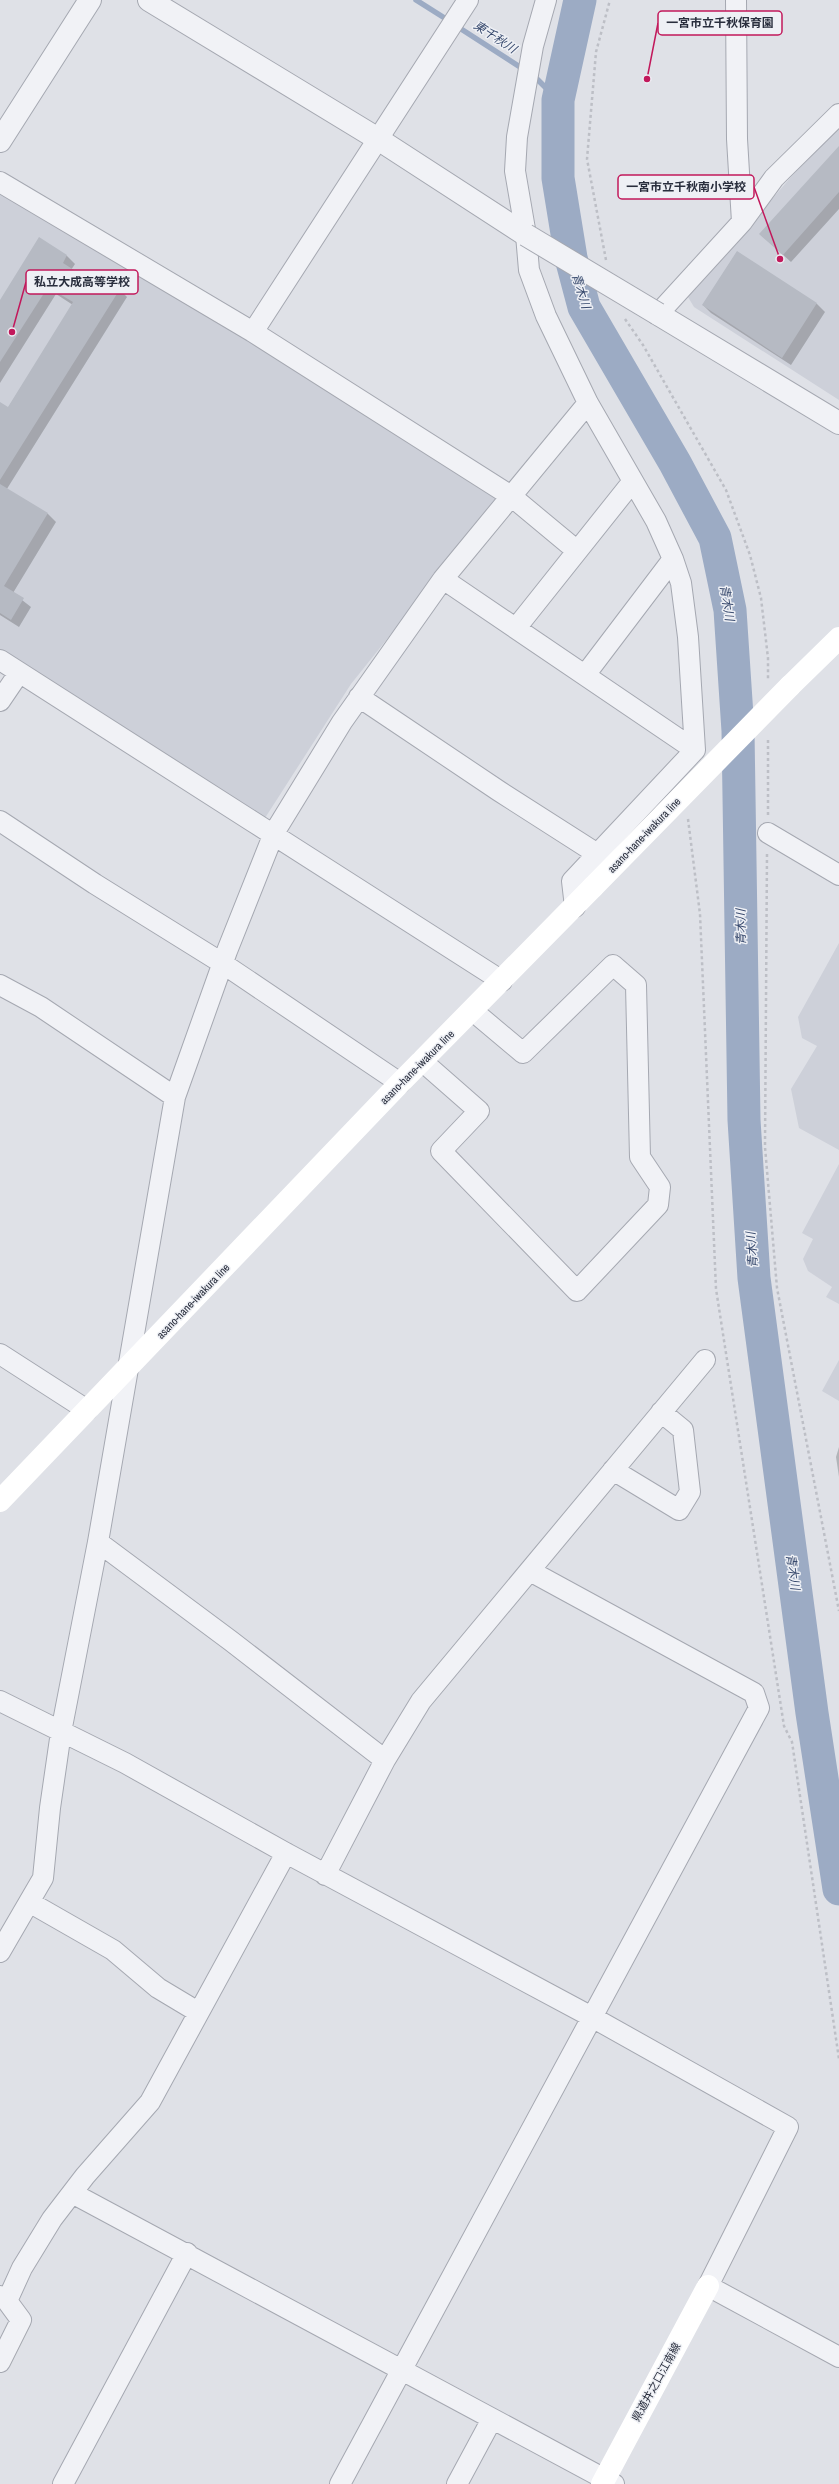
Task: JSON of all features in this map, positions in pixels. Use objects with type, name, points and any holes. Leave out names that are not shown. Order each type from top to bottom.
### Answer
[{"type":"main road","name":"asano-hane-iwakura line","points":[[0,1500],[128,1369],[400,1083],[839,638]]},
{"type":"main road","name":"県道井之口江南線","points":[[604,2483],[708,2286]]},
{"type":"street","points":[[0,141],[90,0]]},
{"type":"street","points":[[149,0],[378,139],[526,235],[839,423]]},
{"type":"street","points":[[253,332],[468,0]]},
{"type":"street","points":[[546,0],[533,46],[517,137],[515,170],[526,235],[529,270],[546,316],[588,403],[656,521],[673,559],[681,583],[686,612],[695,750],[572,881],[575,907]]},
{"type":"street","points":[[736,0],[737,139],[742,222]]},
{"type":"street","points":[[658,314],[742,222],[774,178],[839,114]]},
{"type":"street","points":[[0,182],[253,332],[511,496],[576,550]]},
{"type":"street","points":[[0,1952],[43,1878],[50,1808],[61,1732],[98,1542],[175,1097],[222,963],[274,833],[342,722],[443,580],[588,403]]},
{"type":"street","points":[[516,628],[576,550],[632,481]]},
{"type":"street","points":[[585,675],[673,559]]},
{"type":"street","points":[[443,580],[695,750]]},
{"type":"street","points":[[0,660],[165,767],[274,833],[502,981]]},
{"type":"street","points":[[0,701],[19,673]]},
{"type":"street","points":[[359,697],[499,791],[598,855]]},
{"type":"street","points":[[0,821],[95,884],[222,963],[400,1083]]},
{"type":"street","points":[[768,833],[839,874]]},
{"type":"street","points":[[422,1061],[479,1112],[441,1151],[577,1291],[658,1205],[660,1187],[640,1157],[636,985],[613,965],[523,1053],[473,1010]]},
{"type":"street","points":[[0,985],[41,1007],[175,1097]]},
{"type":"street","points":[[0,1354],[87,1410]]},
{"type":"street","points":[[325,1875],[385,1760],[421,1701],[705,1360]]},
{"type":"street","points":[[613,1470],[679,1510],[690,1492],[683,1430],[661,1412]]},
{"type":"street","points":[[98,1542],[231,1641],[385,1760]]},
{"type":"street","points":[[340,2484],[590,2016],[759,1708],[754,1693],[530,1571]]},
{"type":"street","points":[[0,1700],[125,1763],[325,1875],[590,2016],[788,2127],[708,2286],[839,2357]]},
{"type":"street","points":[[0,2362],[21,2320],[3,2298],[52,2219],[72,2193],[150,2102],[286,1853]]},
{"type":"street","points":[[29,1902],[113,1950],[158,1988],[198,2012]]},
{"type":"street","points":[[72,2193],[187,2253],[492,2419],[604,2483]]},
{"type":"street","points":[[63,2484],[187,2253]]},
{"type":"street","points":[[457,2484],[492,2419]]},
{"type":"path","points":[[608,264],[587,159],[596,52],[610,0]]},
{"type":"path","points":[[622,315],[643,345],[726,490],[750,554],[761,598],[768,658],[768,681]]},
{"type":"path","points":[[768,736],[766,1147],[777,1288],[839,1611]]},
{"type":"path","points":[[684,794],[700,914],[716,1289],[784,1726],[792,1742],[839,2059]]},
{"type":"shaded area","points":[[839,126],[839,400],[694,307],[688,297],[791,177]]},
{"type":"shaded area","points":[[0,182],[500,498],[351,684],[265,818],[0,650]]},
{"type":"shaded area","points":[[839,943],[839,1150],[799,1128],[791,1089],[817,1046],[802,1038],[798,1017]]},
{"type":"shaded area","points":[[839,1164],[839,1304],[826,1297],[832,1287],[808,1271],[803,1259],[813,1239],[802,1233]]},
{"type":"shaded area","points":[[839,1360],[839,1401],[822,1391]]},
{"type":"building","points":[[839,146],[839,192],[783,255],[759,234]]},
{"type":"building","points":[[39,237],[67,255],[63,263],[88,279],[93,271],[120,289],[0,480],[0,402],[8,407],[73,302],[48,287],[0,362],[0,300]]},
{"type":"building","points":[[737,251],[817,303],[782,358],[702,305]]},
{"type":"building","points":[[0,484],[48,513],[4,586],[24,598],[11,620],[0,613]]},
{"type":"waterway","name":"東千秋川","points":[[416,0],[443,17]]},
{"type":"waterway","name":"青木川","points":[[580,0],[558,100],[558,178],[571,258],[584,307],[675,463],[715,538],[730,610],[738,731],[744,1120],[754,1278],[812,1713],[839,1889]]},
{"type":"waterway","name":"東千秋川","points":[[458,27],[520,67]]},
{"type":"waterway","name":"東千秋川","points":[[533,75],[558,100]]},
{"type":"place","name":"一宮市立千秋保育園","points":[[647,79]]},
{"type":"place","name":"一宮市立千秋南小学校","points":[[780,259]]},
{"type":"place","name":"私立大成高等学校","points":[[12,332]]}]
